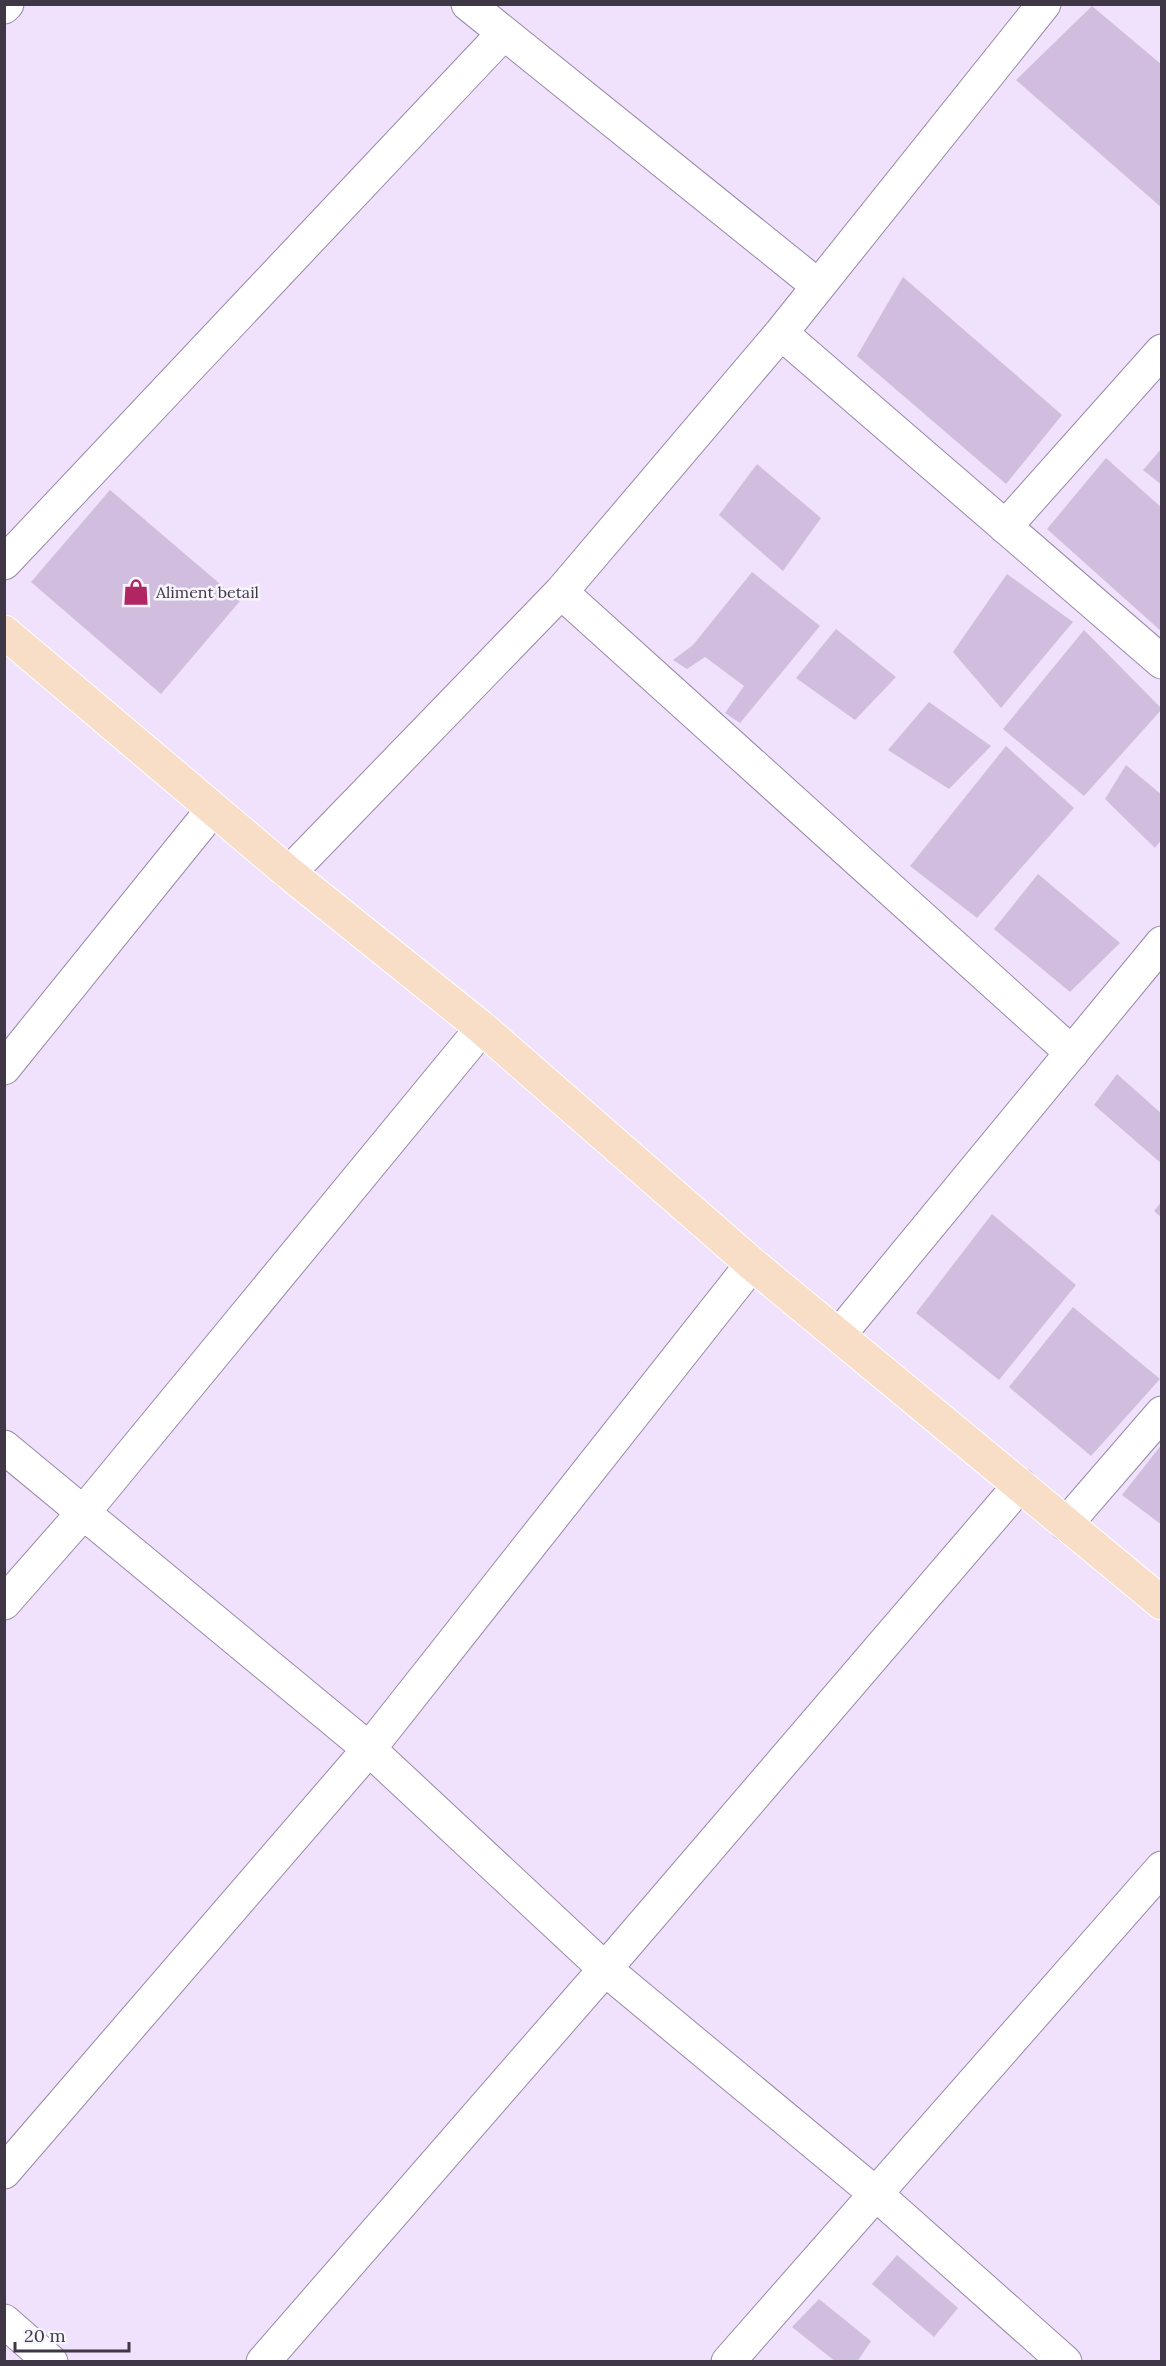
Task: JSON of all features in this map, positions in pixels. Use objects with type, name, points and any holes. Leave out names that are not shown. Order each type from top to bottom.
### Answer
[{"type":"main road","points":[[4,632],[289,873],[482,1028],[753,1263],[1161,1603]]},
{"type":"street","points":[[468,4],[817,285]]},
{"type":"street","points":[[289,873],[561,592],[781,333],[817,285],[1044,4]]},
{"type":"street","points":[[4,563],[503,34]]},
{"type":"street","points":[[781,333],[1161,662]]},
{"type":"street","points":[[1005,527],[1161,351]]},
{"type":"street","points":[[561,592],[1071,1053]]},
{"type":"street","points":[[4,1068],[213,809]]},
{"type":"street","points":[[839,1335],[1161,943]]},
{"type":"street","points":[[4,1603],[83,1512],[482,1028]]},
{"type":"street","points":[[4,2172],[369,1749],[753,1263]]},
{"type":"street","points":[[1066,1524],[1161,1413]]},
{"type":"street","points":[[4,1447],[369,1749],[605,1969],[876,2194],[1065,2361]]},
{"type":"street","points":[[263,2361],[605,1969],[1020,1485]]},
{"type":"street","points":[[729,2361],[1161,1868]]},
{"type":"street","points":[[4,2321],[51,2361]]},
{"type":"building","points":[[1092,6],[1162,65],[1162,208],[1016,80]]},
{"type":"building","points":[[903,277],[1062,415],[1006,484],[857,356]]},
{"type":"building","points":[[1162,448],[1162,485],[1143,470]]},
{"type":"building","points":[[1106,458],[1162,508],[1162,632],[1047,529]]},
{"type":"building","points":[[757,464],[821,518],[783,571],[719,515]]},
{"type":"building","name":"Aliment betail","points":[[110,490],[240,601],[161,694],[31,582]]},
{"type":"building","points":[[752,572],[820,626],[740,723],[725,713],[744,686],[705,657],[687,669],[673,660],[693,645]]},
{"type":"building","points":[[1007,574],[1073,622],[1001,708],[953,652]]},
{"type":"building","points":[[836,629],[896,677],[855,720],[796,678]]},
{"type":"building","points":[[1084,630],[1162,709],[1084,796],[1003,729]]},
{"type":"building","points":[[929,702],[991,746],[949,789],[888,750]]},
{"type":"building","points":[[1006,746],[1074,808],[977,918],[910,866]]},
{"type":"building","points":[[1126,765],[1162,795],[1162,839],[1155,848],[1105,799]]},
{"type":"building","points":[[1038,874],[1120,943],[1070,992],[994,929]]},
{"type":"building","points":[[1117,1074],[1162,1114],[1162,1164],[1094,1105]]},
{"type":"building","points":[[1162,1201],[1162,1218],[1154,1211]]},
{"type":"building","points":[[992,1214],[1076,1285],[999,1380],[916,1313]]},
{"type":"building","points":[[1073,1307],[1160,1379],[1091,1456],[1009,1387]]},
{"type":"building","points":[[1162,1444],[1162,1525],[1122,1495]]},
{"type":"building","points":[[897,2255],[958,2308],[934,2337],[872,2284]]},
{"type":"building","points":[[819,2299],[871,2341],[857,2362],[836,2362],[792,2327]]},
{"type":"place","name":"Aliment betail","points":[[136,592]]}]
